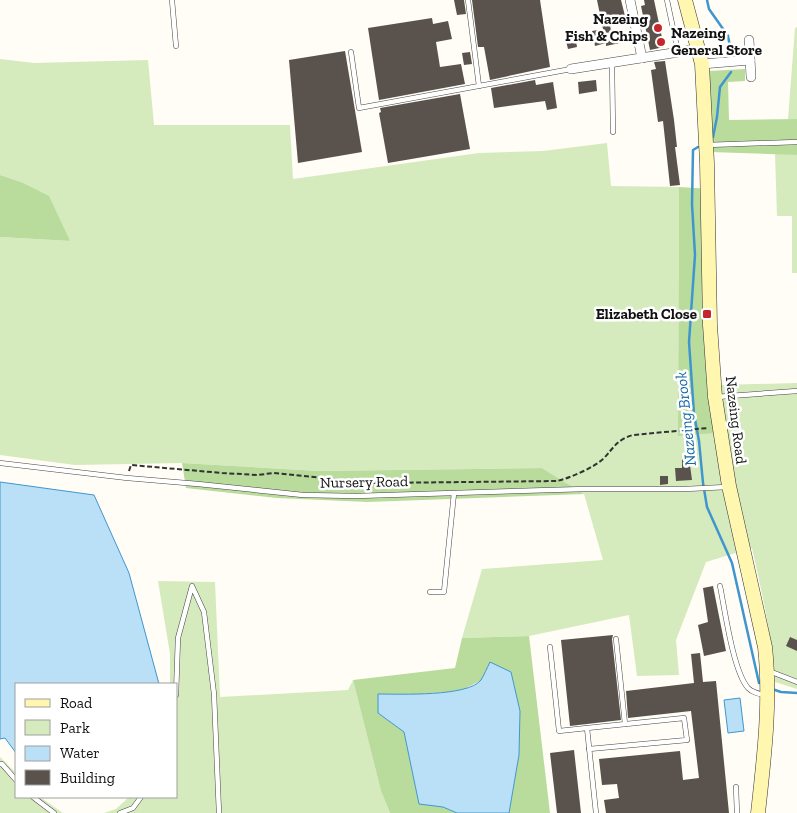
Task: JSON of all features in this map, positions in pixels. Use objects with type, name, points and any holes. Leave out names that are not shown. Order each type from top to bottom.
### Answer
[{"type":"main road","name":"Nazeing Road","points":[[685,0],[702,64],[706,145],[710,325],[715,397],[729,486],[763,638],[767,671],[764,753],[758,813]]},
{"type":"street","points":[[630,0],[642,58]]},
{"type":"street","points":[[749,40],[751,77]]},
{"type":"street","points":[[571,69],[612,61],[698,49]]},
{"type":"street","points":[[702,64],[750,60]]},
{"type":"lane","points":[[172,0],[176,46]]},
{"type":"lane","points":[[468,0],[479,86]]},
{"type":"lane","points":[[666,0],[679,53]]},
{"type":"lane","points":[[350,52],[359,108],[571,69]]},
{"type":"lane","points":[[612,61],[613,132]]},
{"type":"lane","points":[[706,145],[797,142]]},
{"type":"lane","points":[[715,397],[774,391],[797,391]]},
{"type":"lane","name":"Nursery Road","points":[[0,463],[126,478],[302,495],[356,496],[585,489],[697,489],[729,486]]},
{"type":"lane","points":[[430,592],[444,592],[454,493]]},
{"type":"lane","points":[[176,683],[178,638],[192,586],[206,621],[214,694],[219,813]]},
{"type":"lane","points":[[720,586],[736,662],[744,682],[752,691],[767,695]]},
{"type":"lane","points":[[616,640],[626,724]]},
{"type":"lane","points":[[550,647],[559,731],[684,718],[687,740],[589,750]]},
{"type":"lane","points":[[767,671],[797,682]]},
{"type":"lane","points":[[587,728],[596,813]]},
{"type":"lane","points":[[0,764],[15,779]]},
{"type":"lane","points":[[736,787],[737,813]]},
{"type":"lane","points":[[34,798],[54,813]]},
{"type":"lane","points":[[120,813],[133,808],[140,798]]},
{"type":"path","points":[[126,478],[131,465],[258,475],[273,473],[375,483],[557,481],[568,479],[602,460],[617,442],[623,438],[633,435],[714,427]]},
{"type":"green space","points":[[797,27],[797,119],[788,119],[795,28]]},
{"type":"green space","points":[[0,59],[34,63],[148,60],[154,125],[290,125],[293,179],[479,153],[543,151],[607,143],[611,186],[679,187],[678,436],[719,385],[797,383],[797,689],[775,682],[769,631],[752,548],[706,562],[676,640],[679,675],[637,676],[629,615],[529,636],[462,638],[482,569],[603,560],[584,494],[542,468],[319,471],[182,463],[75,465],[0,455],[0,237],[70,241],[21,182],[0,175]]},
{"type":"green space","points":[[745,69],[745,81],[728,82],[729,120],[797,119],[797,155],[710,152],[709,71]]},
{"type":"green space","points":[[775,153],[797,155],[797,273],[792,273],[792,216],[777,216]]},
{"type":"green space","points":[[0,175],[21,182],[49,196],[70,241],[0,237]]},
{"type":"green space","points":[[679,187],[712,189],[715,311],[719,371],[727,432],[678,436]]},
{"type":"green space","points":[[182,463],[319,471],[542,468],[584,494],[368,502],[277,498],[186,488]]},
{"type":"green space","points":[[158,581],[215,582],[220,697],[348,690],[353,680],[381,791],[390,813],[104,813],[116,809],[128,798],[178,798],[178,683],[170,683],[170,654]]},
{"type":"green space","points":[[529,636],[550,813],[509,813],[519,755],[520,711],[511,672],[480,681],[460,691],[378,695],[378,713],[404,732],[419,804],[443,807],[457,813],[390,813],[381,791],[353,680],[455,668],[462,638]]},
{"type":"green space","points":[[0,757],[15,772],[15,798],[41,798],[63,813],[0,813]]},
{"type":"water","points":[[0,482],[94,495],[129,573],[159,683],[15,683],[15,752],[5,738],[0,739]]},
{"type":"water","points":[[490,662],[511,672],[520,711],[519,755],[509,813],[457,813],[443,807],[419,804],[404,732],[378,713],[378,694],[416,694],[462,689],[474,685],[481,680]]},
{"type":"water","points":[[740,698],[744,731],[728,733],[724,700]]},
{"type":"building","points":[[454,0],[464,0],[466,14],[457,15]]},
{"type":"building","points":[[472,0],[540,0],[550,67],[490,80],[484,47],[478,47]]},
{"type":"building","points":[[597,0],[621,0],[625,16],[609,19],[612,37],[627,34],[629,41],[606,46],[606,43],[595,46],[592,31],[603,29]]},
{"type":"building","points":[[644,0],[654,0],[664,47],[650,50],[641,6],[645,5]]},
{"type":"building","points":[[432,18],[433,24],[448,21],[452,39],[436,42],[440,67],[461,64],[465,84],[379,100],[368,28]]},
{"type":"building","points":[[575,35],[577,47],[568,49],[565,37]]},
{"type":"building","points":[[345,51],[362,152],[298,163],[289,60]]},
{"type":"building","points":[[470,52],[472,64],[464,65],[462,53]]},
{"type":"building","points":[[665,61],[674,120],[680,185],[670,186],[663,121],[658,122],[651,70],[656,69],[654,62]]},
{"type":"building","points":[[535,80],[536,85],[553,82],[557,108],[547,110],[545,101],[494,108],[491,88]]},
{"type":"building","points":[[596,80],[597,91],[579,94],[578,82]]},
{"type":"building","points":[[460,94],[470,149],[388,163],[379,113],[381,112],[380,108]]},
{"type":"building","points":[[689,458],[692,480],[676,481],[675,468],[682,468],[682,459]]},
{"type":"building","points":[[660,476],[668,476],[668,484],[660,485]]},
{"type":"building","points":[[713,586],[726,651],[704,656],[698,625],[708,622],[703,588]]},
{"type":"building","points":[[613,635],[621,720],[570,726],[561,640]]},
{"type":"building","points":[[790,637],[797,640],[797,651],[786,646]]},
{"type":"building","points":[[700,653],[703,682],[716,681],[729,813],[606,813],[604,800],[619,798],[617,784],[602,785],[599,759],[680,751],[683,780],[699,778],[691,711],[628,718],[626,691],[694,683],[691,654]]},
{"type":"building","points":[[574,750],[581,813],[557,813],[550,753]]},
{"type":"waterway","name":"Nazeing Brook","points":[[707,0],[709,9],[728,36],[732,57]]},
{"type":"waterway","name":"Nazeing Brook","points":[[713,137],[720,87],[731,72]]},
{"type":"waterway","name":"Nazeing Brook","points":[[698,147],[693,150],[692,204],[695,255],[689,342],[694,414],[707,507],[732,563],[759,683]]},
{"type":"waterway","name":"Nazeing Brook","points":[[772,689],[781,692],[797,693]]},
{"type":"place","name":"Nazeing Fish & Chips","points":[[658,28]]},
{"type":"place","name":"Nazeing General Store","points":[[661,42]]},
{"type":"place","name":"Elizabeth Close","points":[[707,314]]}]
